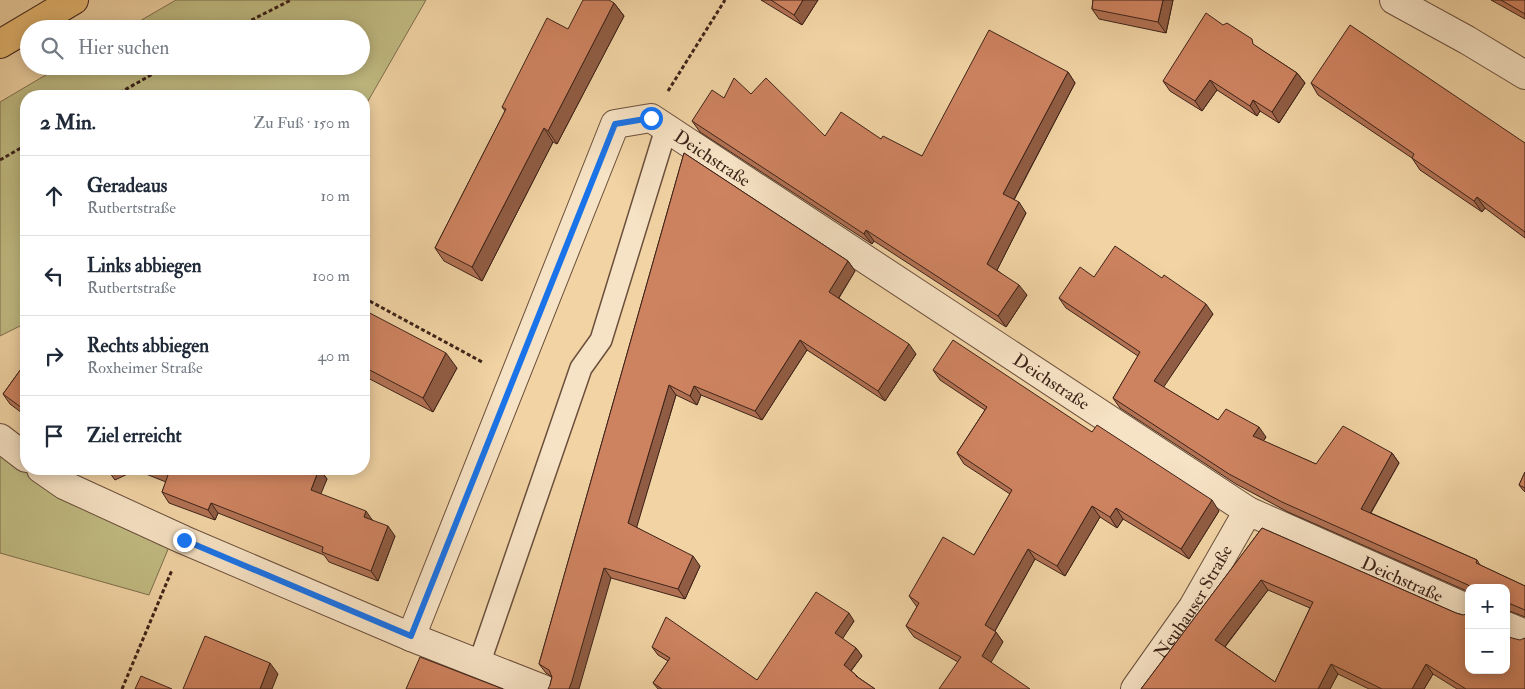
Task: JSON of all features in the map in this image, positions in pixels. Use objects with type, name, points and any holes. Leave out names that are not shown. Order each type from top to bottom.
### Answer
[{"type":"highway","points":[[40,20],[74,0]]},
{"type":"highway","points":[[0,44],[20,32]]},
{"type":"street","points":[[1394,0],[1467,40],[1525,75]]},
{"type":"street","points":[[411,636],[615,124],[659,124]]},
{"type":"street","name":"Deichstraße","points":[[659,124],[1248,511],[1465,607]]},
{"type":"street","points":[[0,438],[20,453]]},
{"type":"street","points":[[50,475],[64,485],[184,540],[411,636],[543,689]]},
{"type":"street","name":"Neuhauser Straße","points":[[1135,689],[1193,607],[1248,511]]},
{"type":"street","points":[[1510,628],[1525,634]]},
{"type":"lane","points":[[479,664],[581,368],[601,340],[659,124]]},
{"type":"path","points":[[252,20],[291,0]]},
{"type":"path","points":[[659,124],[724,0]]},
{"type":"path","points":[[125,90],[151,75]]},
{"type":"path","points":[[0,160],[20,148]]},
{"type":"path","points":[[370,301],[514,378]]},
{"type":"path","points":[[122,689],[184,540]]},
{"type":"shaded area","points":[[176,0],[426,0],[370,98],[370,90],[20,90],[46,75],[370,75],[370,20],[142,20]]},
{"type":"shaded area","points":[[20,90],[20,326],[0,336],[0,102]]},
{"type":"shaded area","points":[[0,453],[20,468],[20,475],[30,475],[58,496],[169,547],[149,595],[0,553]]},
{"type":"building","points":[[583,0],[609,0],[614,3],[548,131],[544,128],[472,267],[435,248],[506,109],[502,107],[547,18],[568,29]]},
{"type":"building","points":[[771,0],[803,0],[794,15]]},
{"type":"building","points":[[1093,0],[1163,0],[1158,22],[1092,9]]},
{"type":"building","points":[[1501,0],[1525,0],[1525,14]]},
{"type":"building","points":[[1206,13],[1223,25],[1227,23],[1252,39],[1253,44],[1297,73],[1272,112],[1253,100],[1250,106],[1210,80],[1195,101],[1163,81]]},
{"type":"building","points":[[1350,25],[1525,143],[1525,232],[1477,197],[1474,201],[1412,158],[1414,154],[1311,83]]},
{"type":"building","points":[[989,30],[1068,72],[1003,194],[1019,202],[987,264],[1019,285],[998,316],[866,230],[864,234],[692,121],[712,90],[724,98],[734,78],[751,94],[766,78],[825,136],[841,112],[881,139],[883,136],[922,156]]},
{"type":"building","points":[[684,153],[848,261],[829,292],[909,344],[878,391],[800,340],[755,411],[694,386],[690,396],[669,385],[628,523],[693,556],[678,589],[604,568],[569,689],[548,689],[552,677],[549,670],[539,664]]},
{"type":"building","points":[[1115,246],[1162,278],[1164,275],[1206,304],[1154,381],[1218,420],[1226,409],[1259,427],[1253,436],[1316,464],[1343,426],[1392,453],[1361,509],[1477,560],[1476,563],[1525,586],[1525,610],[1510,604],[1510,584],[1466,584],[1282,502],[1229,474],[1113,398],[1140,352],[1059,298],[1080,267],[1094,277]]},
{"type":"building","points":[[370,313],[446,353],[423,398],[370,370]]},
{"type":"building","points":[[953,340],[1092,432],[1097,425],[1212,500],[1181,549],[1116,508],[1110,517],[1092,506],[1057,566],[1028,549],[985,625],[996,632],[982,656],[1030,689],[939,689],[961,657],[906,626],[919,603],[909,596],[943,537],[974,555],[1012,490],[957,453],[987,407],[933,370]]},
{"type":"building","points":[[20,370],[20,407],[3,394]]},
{"type":"building","points":[[1525,472],[1525,488],[1519,485]]},
{"type":"building","points":[[168,475],[317,475],[311,490],[366,511],[364,517],[388,526],[371,571],[322,552],[323,547],[211,503],[208,510],[162,492]]},
{"type":"building","points":[[1262,528],[1456,613],[1465,614],[1465,674],[1510,674],[1510,637],[1520,640],[1525,638],[1525,689],[1466,689],[1426,664],[1412,689],[1382,689],[1331,664],[1318,689],[1141,689]],"holes":[[[1261,580],[1313,602],[1275,682],[1215,640]]]},
{"type":"building","points":[[816,592],[849,613],[835,633],[856,648],[844,665],[875,689],[662,689],[653,683],[670,658],[652,647],[666,617],[757,680]]},
{"type":"building","points":[[205,636],[270,663],[260,689],[183,689]]},
{"type":"building","points":[[420,657],[503,689],[406,689]]},
{"type":"building","points":[[141,676],[172,689],[135,689]]},
{"type":"route","points":[[184,540],[411,636],[615,124],[651,118]]}]
